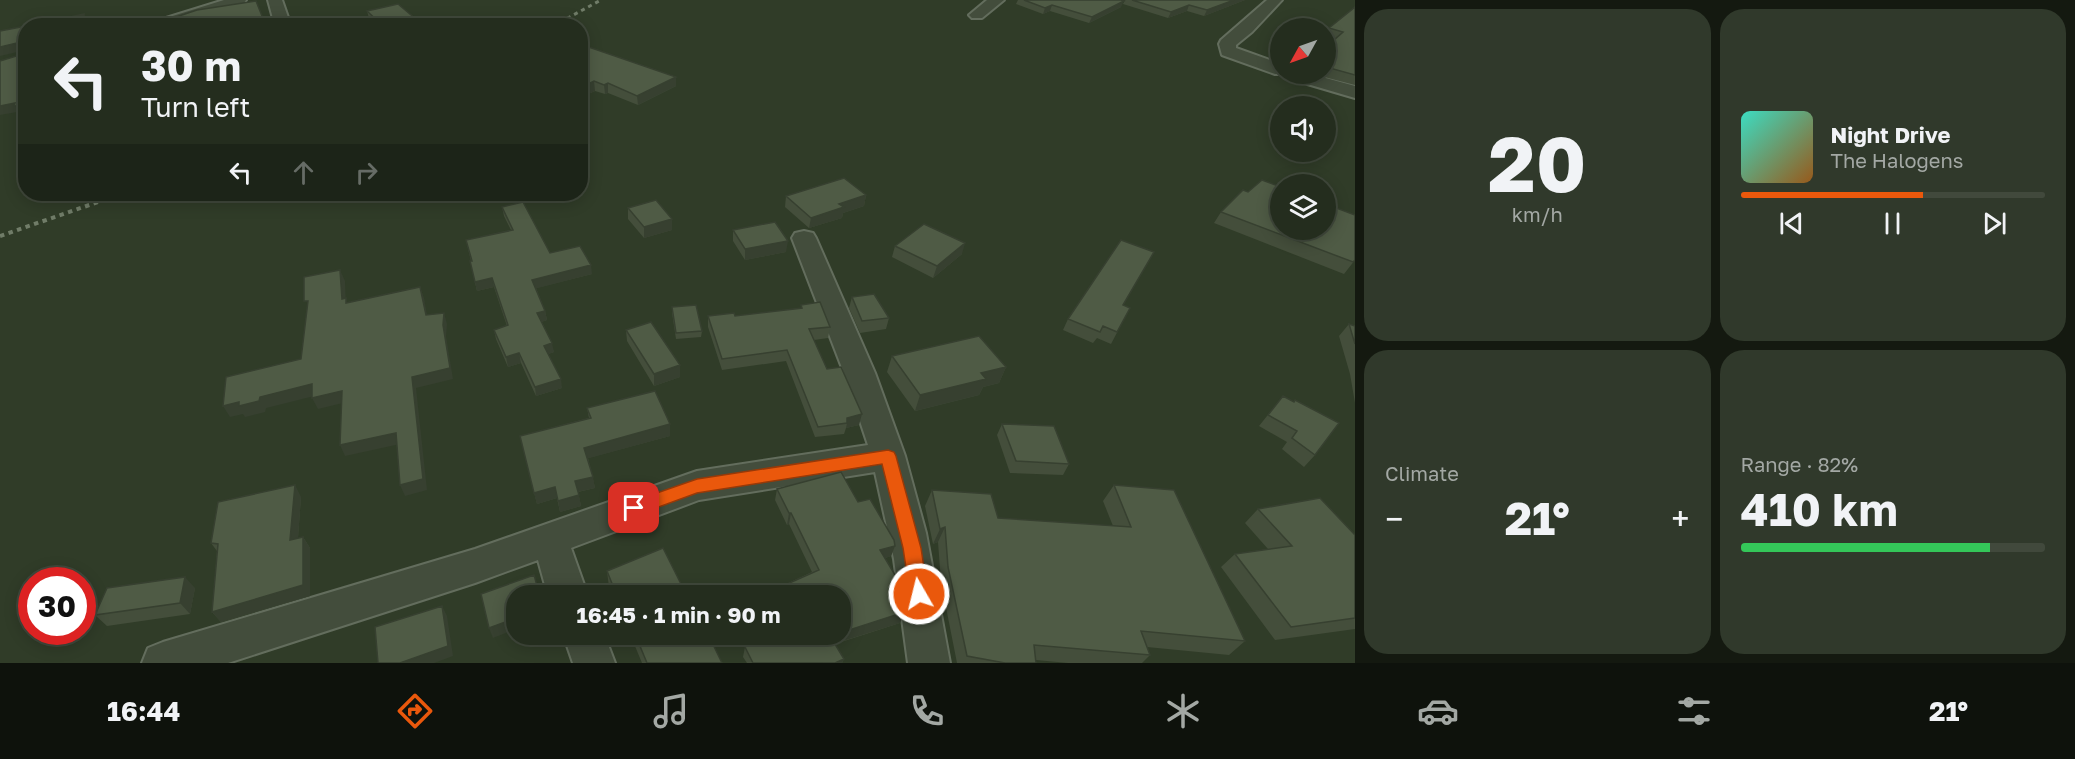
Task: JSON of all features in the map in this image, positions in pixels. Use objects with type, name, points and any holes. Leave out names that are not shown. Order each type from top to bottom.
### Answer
[{"type":"street","points":[[182,18],[239,0]]},
{"type":"street","points":[[274,0],[280,18]]},
{"type":"street","points":[[977,15],[997,0]]},
{"type":"street","points":[[1270,66],[1227,51],[1227,44],[1275,0]]},
{"type":"street","points":[[1327,84],[1355,92]]},
{"type":"street","points":[[804,238],[868,398],[888,456],[912,548],[929,663]]},
{"type":"street","points":[[164,663],[475,566],[697,486],[888,456]]},
{"type":"street","points":[[550,539],[565,585]]},
{"type":"street","points":[[587,645],[594,663]]},
{"type":"building","points":[[1024,0],[1124,1],[1092,17],[1052,5],[1045,8]]},
{"type":"building","points":[[1132,0],[1234,0],[1207,10],[1189,5],[1171,12]]},
{"type":"building","points":[[256,1],[263,18],[173,18],[197,10]]},
{"type":"building","points":[[398,4],[415,18],[374,18],[367,11]]},
{"type":"building","points":[[1355,7],[1355,75],[1336,70],[1336,38],[1343,32],[1336,30],[1336,22]]},
{"type":"building","points":[[84,14],[83,18],[65,18]]},
{"type":"building","points":[[18,28],[18,43],[0,47],[0,31]]},
{"type":"building","points":[[588,47],[676,77],[637,96],[608,83],[604,85],[594,81],[588,84]]},
{"type":"building","points":[[18,56],[18,106],[14,106],[15,103],[0,106],[0,61]]},
{"type":"building","points":[[844,178],[866,195],[839,204],[844,207],[811,218],[786,196]]},
{"type":"building","points":[[1262,180],[1270,183],[1270,231],[1221,212],[1243,190],[1248,192]]},
{"type":"building","points":[[656,200],[672,219],[644,227],[628,208]]},
{"type":"building","points":[[523,202],[550,253],[580,246],[591,265],[532,280],[545,311],[537,313],[552,343],[544,346],[561,379],[535,387],[519,353],[506,357],[494,330],[508,325],[492,278],[475,282],[466,240],[513,230],[502,207]]},
{"type":"building","points":[[1336,208],[1355,215],[1355,260],[1353,262],[1295,240],[1336,240]]},
{"type":"building","points":[[775,222],[788,241],[745,249],[733,230]]},
{"type":"building","points":[[924,224],[965,243],[937,266],[895,246]]},
{"type":"building","points":[[1121,240],[1154,252],[1123,305],[1130,308],[1117,332],[1103,326],[1100,332],[1068,319]]},
{"type":"building","points":[[340,270],[342,299],[346,298],[346,303],[420,287],[426,315],[444,313],[443,325],[450,368],[412,377],[423,479],[400,485],[396,433],[340,445],[342,391],[312,398],[312,384],[260,397],[259,401],[239,406],[239,402],[223,406],[226,377],[301,359],[308,301],[304,301],[304,277]]},
{"type":"building","points":[[874,294],[889,318],[862,321],[852,297]]},
{"type":"building","points":[[820,302],[830,327],[809,329],[827,369],[841,367],[862,414],[847,418],[847,423],[818,427],[787,350],[722,359],[708,316],[734,313],[735,316],[802,308],[801,305]]},
{"type":"building","points":[[696,305],[702,331],[676,333],[672,307]]},
{"type":"building","points":[[651,322],[680,365],[654,374],[626,330]]},
{"type":"building","points":[[1349,324],[1355,326],[1355,344]]},
{"type":"building","points":[[979,336],[1006,367],[981,373],[986,379],[920,395],[892,356]]},
{"type":"building","points":[[655,391],[670,424],[584,448],[593,477],[575,481],[579,495],[558,501],[555,487],[534,493],[520,436],[591,418],[587,408]]},
{"type":"building","points":[[1283,396],[1339,423],[1315,455],[1292,438],[1297,431],[1268,415]]},
{"type":"building","points":[[1002,424],[1054,426],[1069,464],[1016,461]]},
{"type":"building","points":[[841,472],[858,502],[870,499],[894,540],[895,546],[880,550],[901,585],[905,612],[851,629],[851,585],[785,585],[819,570],[777,489]]},
{"type":"building","points":[[295,485],[290,540],[303,537],[303,585],[212,612],[218,544],[211,543],[218,502]]},
{"type":"building","points":[[1114,485],[1174,490],[1245,641],[1141,631],[1150,655],[1034,645],[1036,663],[1005,663],[967,656],[948,567],[945,527],[940,529],[932,490],[991,494],[998,518],[1131,527]]},
{"type":"building","points":[[1320,498],[1355,535],[1355,618],[1291,627],[1235,554],[1292,546],[1258,509]]},
{"type":"building","points":[[663,548],[682,585],[613,585],[607,571]]},
{"type":"building","points":[[534,575],[537,585],[506,585]]},
{"type":"building","points":[[185,577],[180,603],[96,615],[107,588]]},
{"type":"building","points":[[506,585],[506,622],[489,628],[481,594]]},
{"type":"building","points":[[442,606],[448,646],[400,663],[378,663],[375,627]]},
{"type":"building","points":[[640,645],[713,645],[722,663],[647,663]]},
{"type":"building","points":[[749,645],[835,645],[844,659],[835,663],[753,663],[745,647]]},
{"type":"railway","points":[[568,18],[601,0]]},
{"type":"railway","points":[[0,236],[101,201]]},
{"type":"route","points":[[634,508],[697,486],[888,456],[912,548],[919,594]]}]
